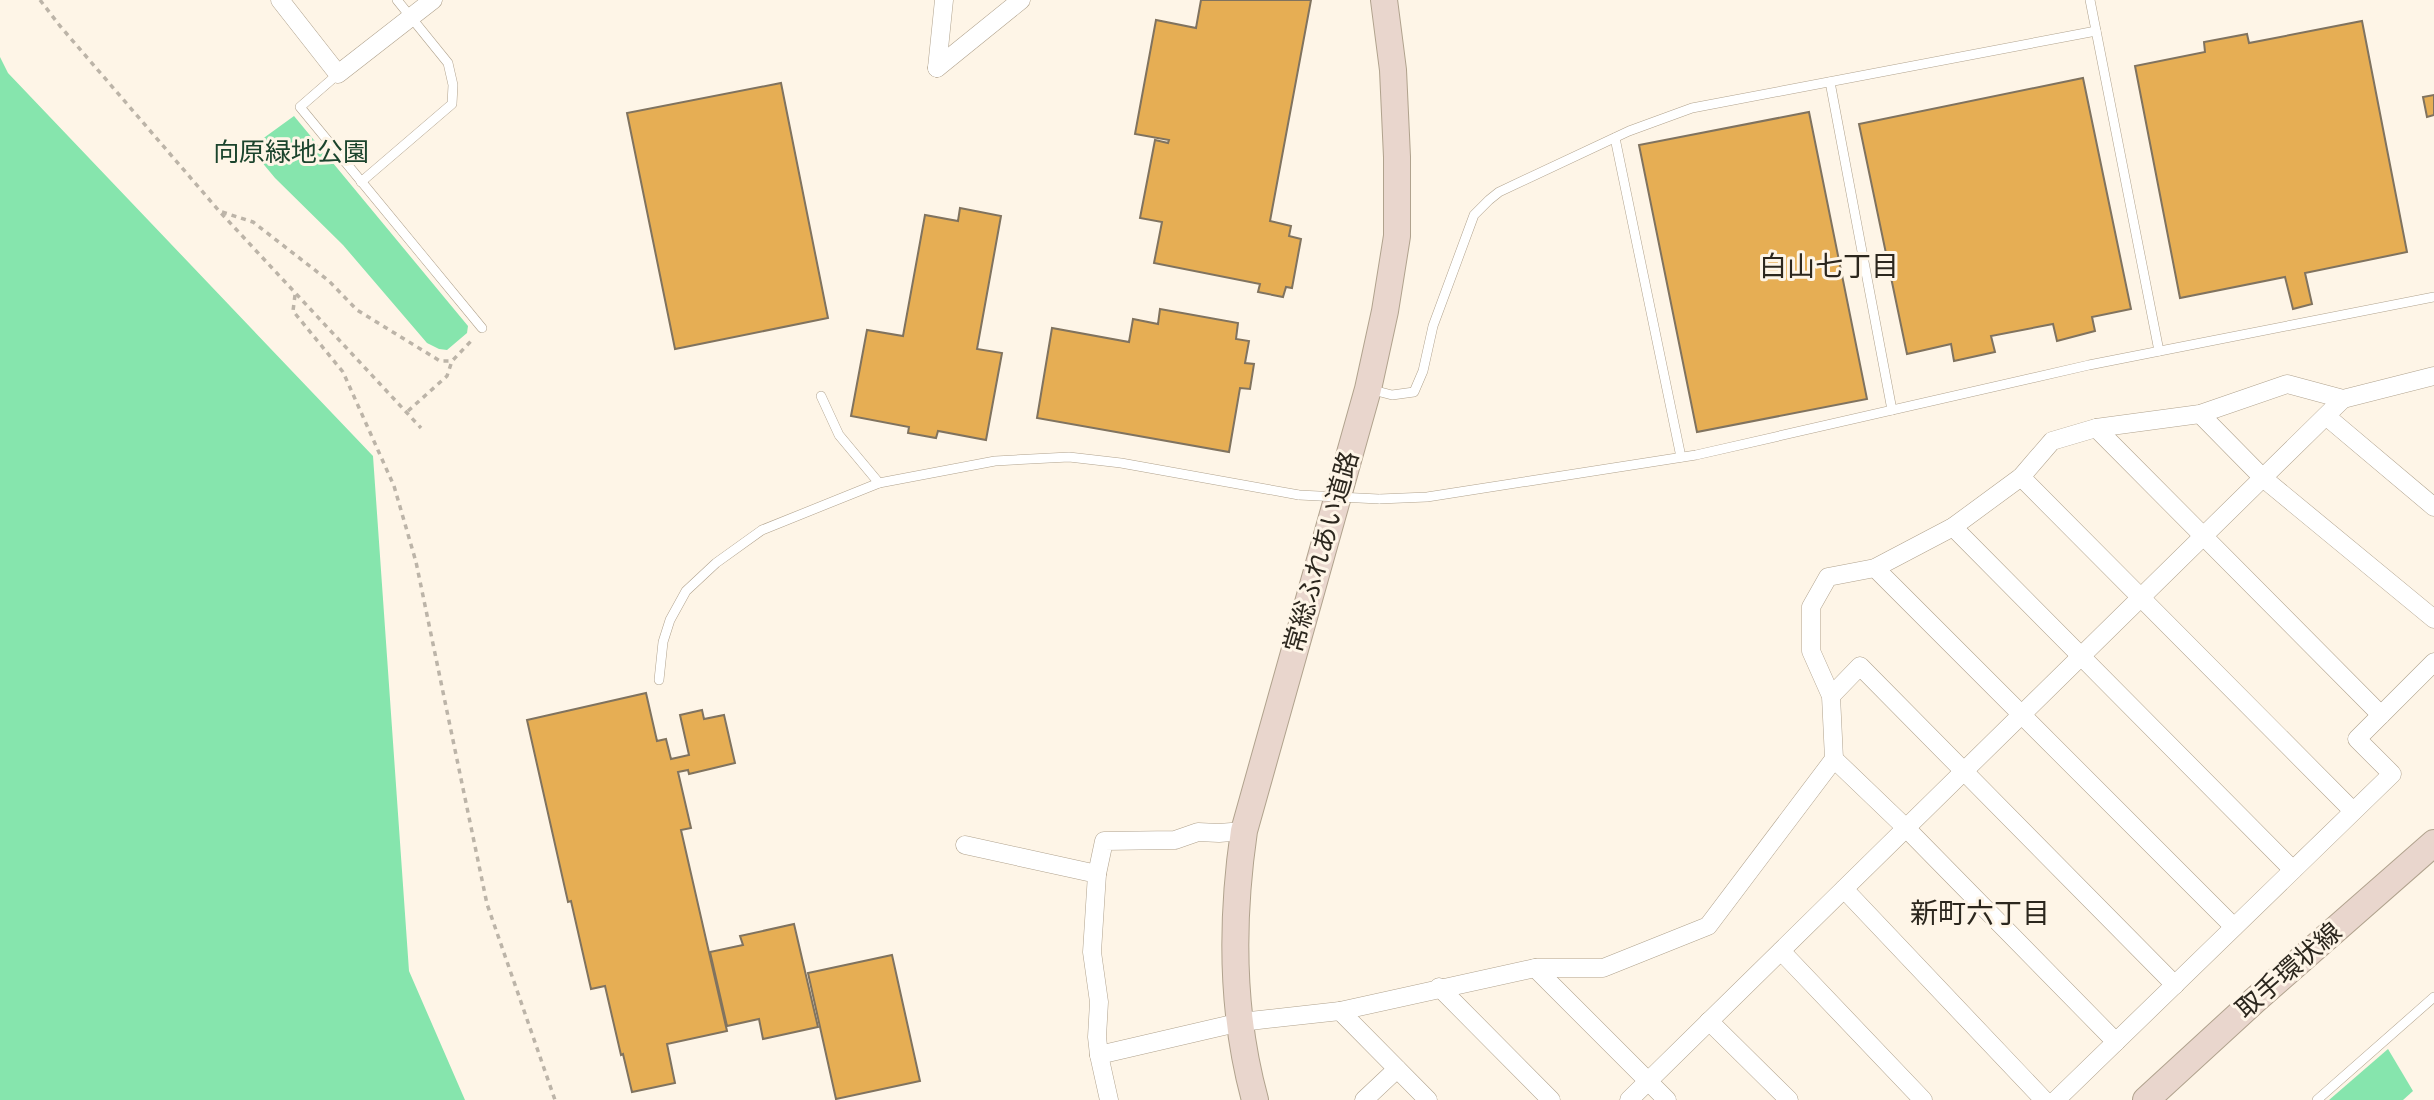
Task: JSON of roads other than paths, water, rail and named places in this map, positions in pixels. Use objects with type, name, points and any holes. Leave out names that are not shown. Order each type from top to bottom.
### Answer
[{"type":"street","points":[[280,0],[338,74],[433,0]]},
{"type":"street","points":[[944,0],[937,68],[1021,0]]},
{"type":"street","name":"常総ふれあい道路","points":[[1255,1100],[1236,981],[1236,881],[1244,831],[1367,389],[1385,311],[1396,236],[1397,157],[1393,70],[1384,0]]},
{"type":"street","points":[[1099,1055],[1241,1023],[1340,1010],[1535,968],[1603,968],[1708,926],[1834,759],[1831,696],[1811,651],[1811,607],[1828,577],[1875,568],[1954,527],[2021,477],[2052,441],[2096,428],[2200,414],[2287,384],[2343,399],[2434,376]]},
{"type":"street","points":[[1629,1100],[2343,399]]},
{"type":"street","points":[[2200,414],[2263,478],[2434,619]]},
{"type":"street","points":[[2326,416],[2434,508]]},
{"type":"street","points":[[2096,428],[2381,715]]},
{"type":"street","points":[[2021,477],[2353,811]]},
{"type":"street","points":[[1954,527],[2293,870]]},
{"type":"street","points":[[1875,568],[2234,927]]},
{"type":"street","points":[[2056,1100],[2392,774],[2357,739],[2434,662]]},
{"type":"street","points":[[1831,696],[1860,666],[2175,985]]},
{"type":"street","points":[[1834,759],[1906,828],[2116,1042]]},
{"type":"street","points":[[1109,1100],[1099,1055],[1099,1002],[1092,952],[1097,874],[1104,841],[1175,840],[1198,832],[1244,831]]},
{"type":"street","name":"取手環状線","points":[[2146,1100],[2254,1001],[2434,844]]},
{"type":"street","points":[[965,845],[1097,874]]},
{"type":"street","points":[[1844,889],[2044,1100]]},
{"type":"street","points":[[1780,951],[1923,1100]]},
{"type":"street","points":[[1535,968],[1667,1100]]},
{"type":"street","points":[[1440,987],[1551,1100]]},
{"type":"street","points":[[1340,1010],[1428,1100]]},
{"type":"street","points":[[1709,1021],[1789,1100]]},
{"type":"street","points":[[1364,1100],[1396,1069]]},
{"type":"lane","points":[[361,182],[452,104],[453,85],[447,63],[397,0]]},
{"type":"lane","points":[[2090,0],[2159,351]]},
{"type":"lane","points":[[1367,389],[1392,395],[1414,392],[1423,372],[1433,326],[1474,215],[1499,192],[1615,138],[1692,108],[2096,31]]},
{"type":"lane","points":[[338,74],[300,107],[482,328]]},
{"type":"lane","points":[[1830,82],[1892,410]]},
{"type":"lane","points":[[1615,138],[1681,457]]},
{"type":"lane","points":[[659,680],[663,642],[670,620],[686,591],[716,563],[762,530],[879,483],[995,461],[1069,457],[1121,463],[1300,495],[1379,499],[1427,497],[1681,457],[2159,351],[2434,297]]},
{"type":"lane","points":[[821,396],[839,435],[879,483]]},
{"type":"lane","points":[[2318,1100],[2434,997]]},
{"type":"district","name":"白山七丁目","points":[[1829,267]]},
{"type":"district","name":"新町六丁目","points":[[1980,914]]},
{"type":"park label","name":"向原緑地公園","points":[[291,153]]}]
